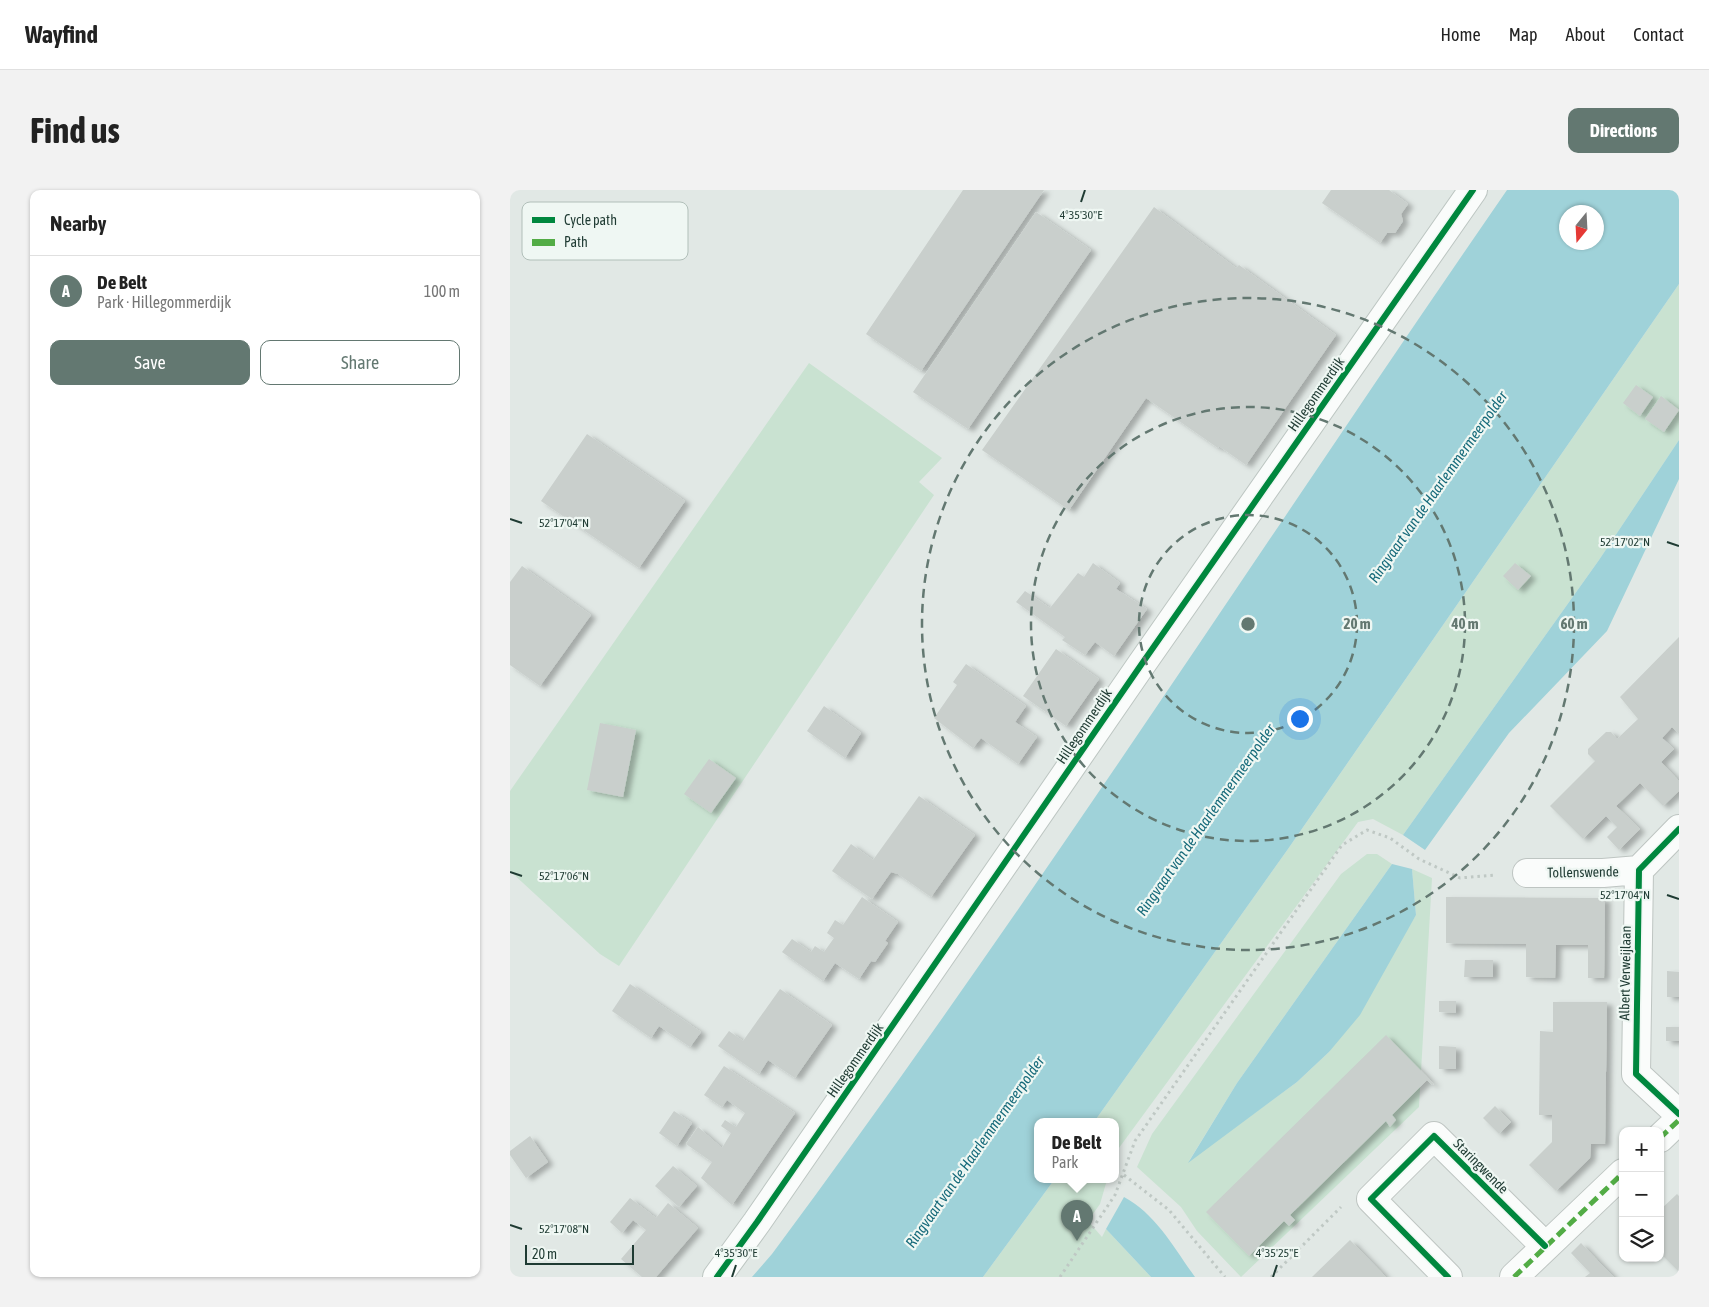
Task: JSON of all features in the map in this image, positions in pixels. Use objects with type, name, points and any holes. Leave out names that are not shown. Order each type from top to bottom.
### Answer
[{"type":"street","name":"Hillegommerdijk","points":[[717,1277],[758,1222],[1141,664],[1473,190]]},
{"type":"street","points":[[1639,870],[1679,830]]},
{"type":"street","name":"Tollenswende","points":[[1528,873],[1603,873],[1639,870]]},
{"type":"street","name":"Albert Verweijlaan","points":[[1639,870],[1636,1074],[1679,1114]]},
{"type":"street","points":[[1664,1134],[1679,1120]]},
{"type":"street","name":"Staringwende","points":[[1371,1199],[1434,1136],[1545,1246]]},
{"type":"street","points":[[1514,1277],[1619,1177]]},
{"type":"street","points":[[1371,1199],[1448,1277]]},
{"type":"path","points":[[1060,1277],[1115,1195],[1135,1141],[1342,845],[1367,830],[1390,838],[1419,859],[1460,878],[1528,873]]},
{"type":"path","points":[[1124,1175],[1169,1210],[1225,1277]]},
{"type":"path","points":[[1271,1277],[1339,1207],[1371,1199]]},
{"type":"green space","points":[[1679,284],[1679,440],[1599,560],[1403,835],[1373,819],[1358,822],[1119,1148],[1119,1118],[1097,1118],[1288,849]]},
{"type":"green space","points":[[809,363],[942,458],[919,482],[934,495],[619,966],[600,954],[510,871],[510,791]]},
{"type":"green space","points":[[1367,854],[1377,854],[1392,864],[1237,1083],[1189,1161],[1297,1082],[1329,1052],[1416,915],[1412,869],[1432,878],[1419,1107],[1241,1277],[1197,1231],[1181,1207],[1137,1167],[1152,1134],[1341,874]]},
{"type":"green space","points":[[1052,1183],[1106,1183],[1100,1204],[1088,1221],[1102,1237],[1106,1229],[1151,1277],[983,1277]]},
{"type":"water","name":"Ringvaart van de Haarlemmermeerpolder","points":[[1507,190],[1679,190],[1679,284],[1288,849],[1097,1118],[1034,1118],[1034,1183],[1052,1183],[983,1277],[752,1277],[772,1254],[867,1124],[1053,859]]},
{"type":"water","points":[[1679,440],[1679,479],[1607,631],[1509,733],[1425,850],[1403,835],[1599,560]]},
{"type":"water","points":[[1392,864],[1412,869],[1416,915],[1360,1015],[1329,1052],[1297,1082],[1188,1163],[1237,1083]]},
{"type":"water","points":[[1124,1197],[1146,1213],[1164,1232],[1195,1277],[1151,1277],[1106,1229]]},
{"type":"building","points":[[963,190],[1044,190],[921,371],[866,334]]},
{"type":"building","points":[[1331,190],[1389,190],[1408,204],[1401,214],[1403,221],[1395,233],[1387,233],[1380,243],[1322,203]]},
{"type":"building","points":[[1154,207],[1236,268],[1239,265],[1336,335],[1246,465],[1146,398],[1069,510],[982,450]]},
{"type":"building","points":[[1036,212],[1091,250],[968,429],[913,392]]},
{"type":"building","points":[[1636,385],[1653,397],[1640,416],[1623,403]]},
{"type":"building","points":[[1661,396],[1679,410],[1664,432],[1645,419]]},
{"type":"building","points":[[587,434],[685,501],[639,568],[541,501]]},
{"type":"building","points":[[1093,563],[1120,583],[1116,589],[1147,609],[1114,656],[1095,642],[1085,655],[1062,640],[1065,637],[1016,602],[1025,591],[1050,608],[1078,573],[1084,577]]},
{"type":"building","points":[[1515,563],[1531,576],[1518,590],[1503,576]]},
{"type":"building","points":[[522,566],[591,615],[540,686],[510,665],[510,582]]},
{"type":"building","points":[[1679,637],[1679,734],[1672,727],[1662,738],[1674,749],[1661,762],[1679,781],[1679,791],[1663,806],[1640,783],[1616,806],[1640,829],[1619,850],[1607,837],[1617,827],[1606,816],[1583,839],[1550,806],[1595,761],[1588,754],[1588,749],[1606,732],[1611,732],[1617,739],[1638,719],[1620,697]]},
{"type":"building","points":[[1056,649],[1099,679],[1066,726],[1023,696]]},
{"type":"building","points":[[966,664],[1026,706],[1015,722],[1037,737],[1018,764],[981,738],[973,748],[934,718],[957,685],[953,682]]},
{"type":"building","points":[[824,706],[861,733],[845,758],[807,731]]},
{"type":"building","points":[[600,723],[636,730],[623,797],[587,790]]},
{"type":"building","points":[[709,759],[736,778],[711,813],[684,794]]},
{"type":"building","points":[[919,796],[975,835],[931,897],[898,874],[891,872],[872,899],[832,871],[851,844],[873,860]]},
{"type":"building","points":[[862,897],[898,922],[885,941],[888,943],[875,962],[871,961],[859,979],[835,963],[823,981],[782,952],[792,939],[811,952],[815,946],[824,952],[834,938],[827,933],[835,920],[843,925]]},
{"type":"building","points":[[1446,897],[1605,898],[1604,978],[1588,978],[1588,945],[1556,945],[1555,978],[1526,977],[1526,944],[1446,943]]},
{"type":"building","points":[[1465,960],[1493,960],[1493,977],[1464,977]]},
{"type":"building","points":[[1667,971],[1679,972],[1679,997],[1667,997]]},
{"type":"building","points":[[630,984],[701,1032],[690,1047],[659,1026],[651,1038],[612,1011]]},
{"type":"building","points":[[780,989],[832,1025],[795,1078],[768,1060],[759,1074],[718,1046],[729,1031],[743,1041]]},
{"type":"building","points":[[1439,1001],[1456,1001],[1456,1013],[1439,1012]]},
{"type":"building","points":[[1553,1002],[1607,1002],[1605,1144],[1591,1144],[1590,1158],[1556,1191],[1529,1165],[1552,1142],[1552,1115],[1539,1115],[1540,1031],[1553,1032]]},
{"type":"building","points":[[1666,1027],[1679,1027],[1679,1041],[1666,1041]]},
{"type":"building","points":[[1386,1035],[1434,1084],[1432,1085],[1427,1080],[1392,1115],[1396,1120],[1390,1127],[1386,1121],[1290,1215],[1295,1220],[1289,1226],[1284,1221],[1249,1256],[1206,1212]]},
{"type":"building","points":[[1439,1046],[1456,1047],[1456,1069],[1439,1069]]},
{"type":"building","points":[[724,1066],[795,1113],[732,1205],[701,1178],[712,1162],[686,1144],[698,1127],[722,1148],[731,1133],[721,1126],[725,1120],[736,1127],[745,1113],[727,1100],[722,1107],[704,1095]]},
{"type":"building","points":[[1495,1106],[1511,1122],[1499,1134],[1483,1118]]},
{"type":"building","points":[[674,1111],[692,1123],[677,1146],[659,1133]]},
{"type":"building","points":[[530,1136],[548,1162],[526,1178],[510,1155],[510,1151]]},
{"type":"building","points":[[673,1166],[697,1186],[679,1207],[655,1186]]},
{"type":"building","points":[[1677,1194],[1679,1196],[1679,1272],[1664,1257],[1664,1206]]},
{"type":"building","points":[[630,1198],[656,1218],[668,1203],[698,1228],[656,1277],[642,1277],[621,1259],[646,1230],[633,1220],[622,1233],[610,1222]]},
{"type":"building","points":[[1350,1240],[1386,1277],[1312,1277]]},
{"type":"building","points":[[1581,1243],[1614,1277],[1585,1277],[1590,1273],[1571,1253]]},
{"type":"marked path","points":[[1664,1134],[1679,1120]]},
{"type":"marked path","points":[[1514,1277],[1619,1177]]},
{"type":"cycle path","points":[[717,1277],[1473,190]]},
{"type":"cycle path","points":[[1679,829],[1639,870],[1636,1074],[1679,1114]]},
{"type":"cycle path","points":[[1448,1277],[1371,1199],[1434,1136],[1545,1246]]},
{"type":"place","name":"De Belt","points":[[1077,1241]]}]
